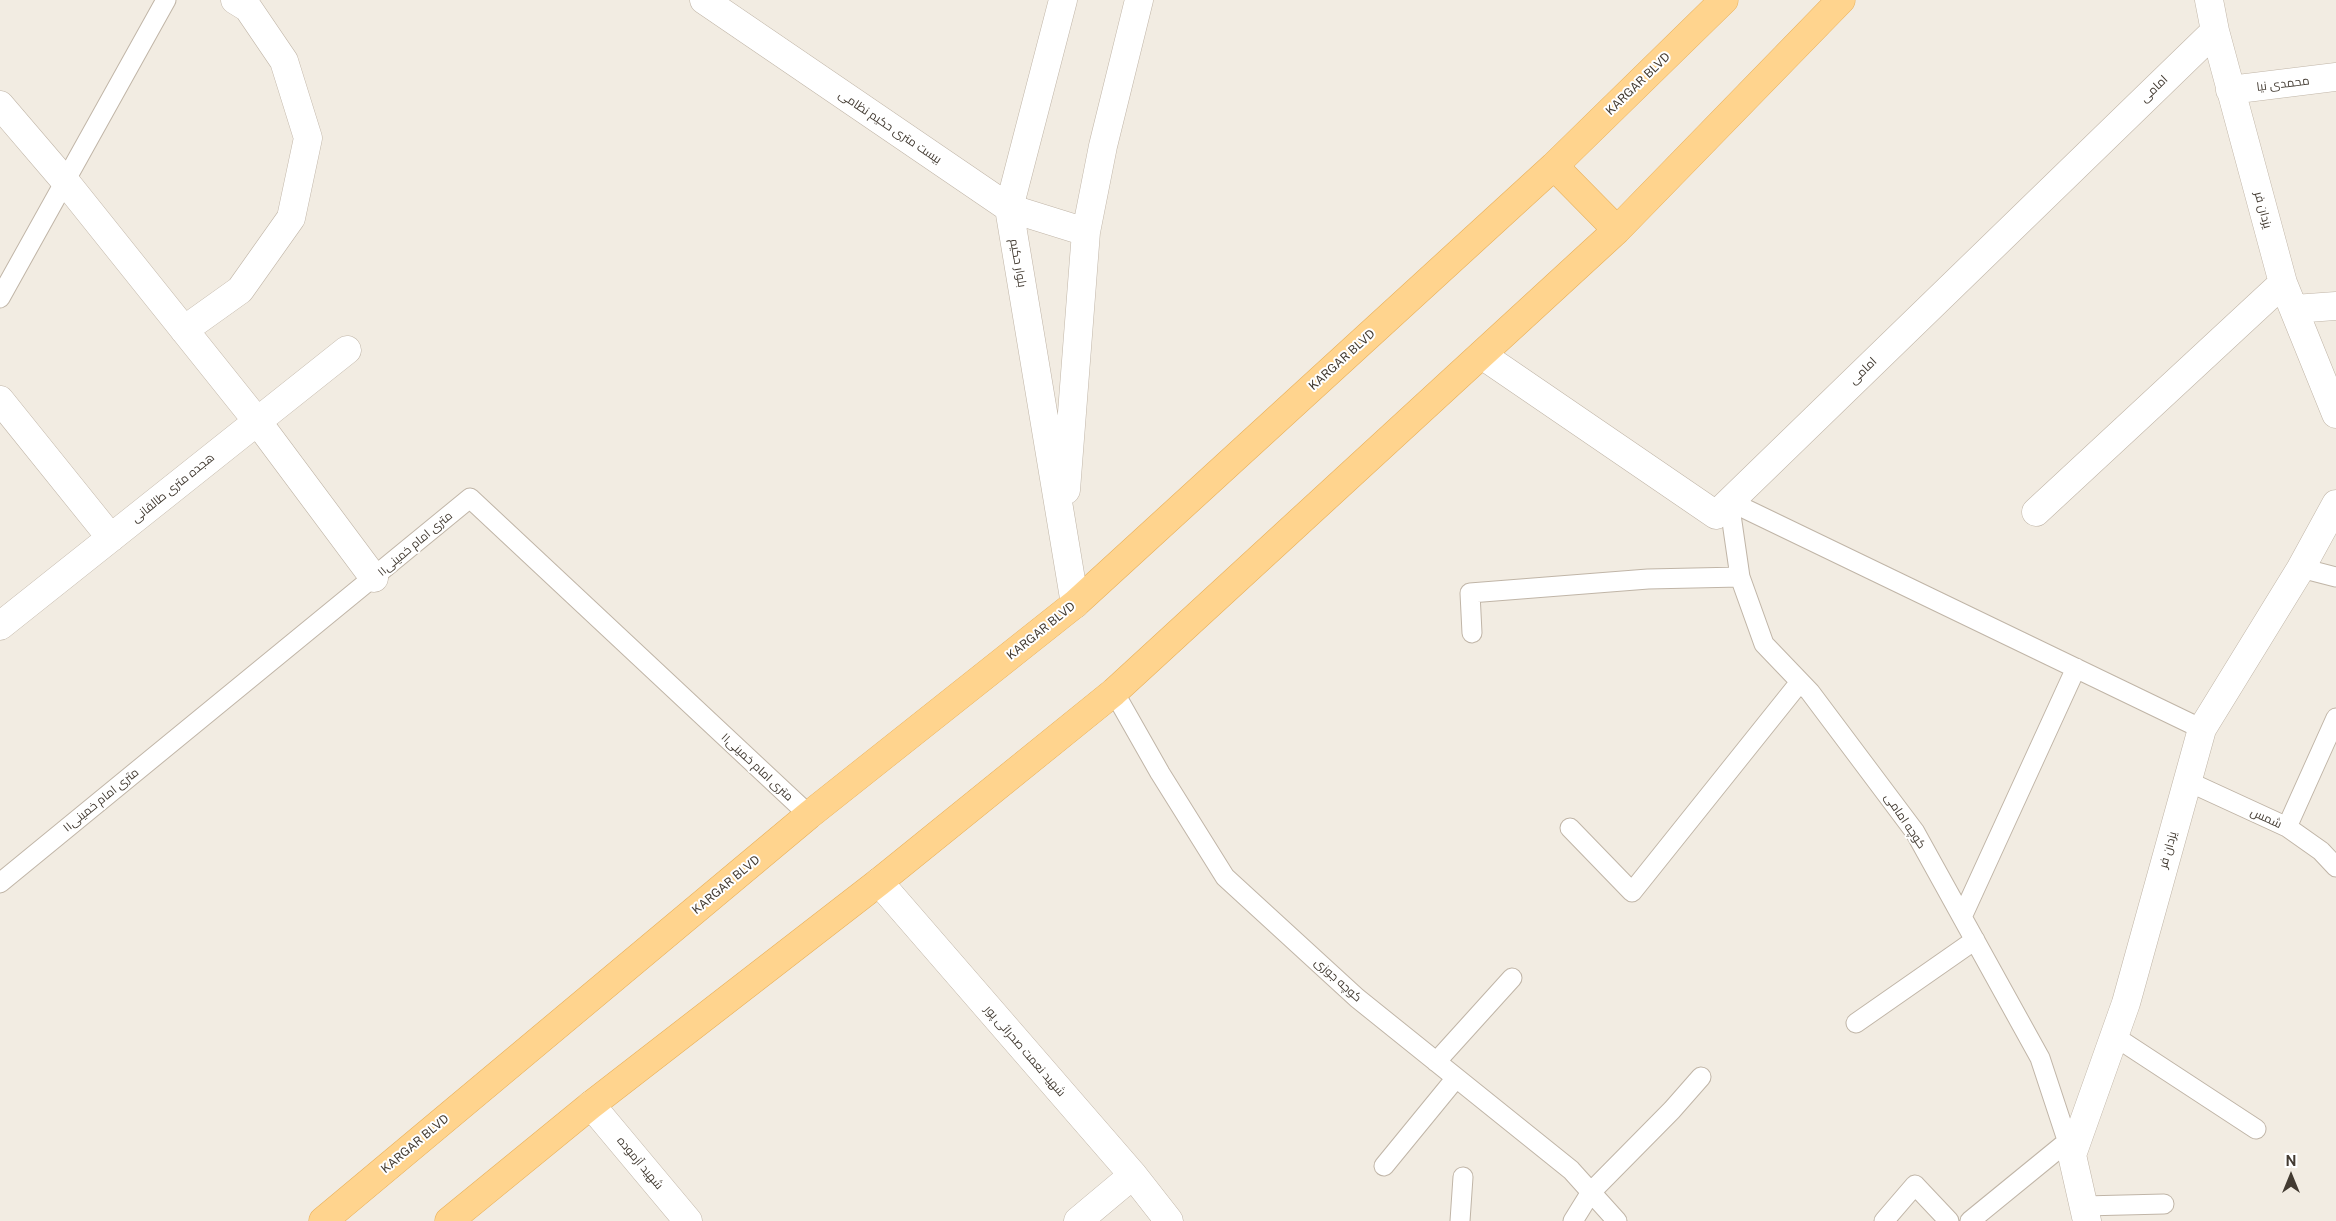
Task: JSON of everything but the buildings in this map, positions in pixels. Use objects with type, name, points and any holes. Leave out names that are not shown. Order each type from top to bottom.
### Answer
[{"type":"main road","name":"KARGAR BLVD","points":[[323,1221],[809,815],[1075,604],[1554,166],[1724,0]]},
{"type":"main road","points":[[449,1221],[591,1105],[879,882],[1114,692],[1617,230],[1841,0]]},
{"type":"main road","points":[[1554,166],[1617,230]]},
{"type":"street","points":[[184,330],[240,290],[291,218],[308,138],[284,62],[248,8],[235,0]]},
{"type":"street","name":"بیست متری حکیم نظامی","points":[[704,0],[1008,208],[1086,232]]},
{"type":"street","name":"بلوار حکیم","points":[[1063,0],[1008,208],[1075,604]]},
{"type":"street","name":"بلوار حکیم","points":[[1063,531],[1086,232],[1103,146],[1139,0]]},
{"type":"street","name":"یزدان فر","points":[[2209,0],[2230,90],[2283,283],[2334,403]]},
{"type":"street","name":"امامی","points":[[1482,355],[1716,515],[2215,30]]},
{"type":"street","name":"محمدی نیا","points":[[2230,90],[2336,78]]},
{"type":"street","points":[[0,105],[65,181],[257,421],[374,578]]},
{"type":"street","points":[[2036,512],[2283,283]]},
{"type":"street","points":[[2294,309],[2336,306]]},
{"type":"street","name":"هجده متری طالقانی","points":[[0,626],[347,350]]},
{"type":"street","points":[[0,400],[111,538]]},
{"type":"street","name":"یزدان فر","points":[[2070,1148],[2126,1003],[2202,729],[2301,568],[2336,504]]},
{"type":"street","name":"شهید نعمت صحرائی پور","points":[[879,882],[1132,1175],[1169,1221]]},
{"type":"street","name":"شهید آزموده","points":[[591,1105],[688,1221]]},
{"type":"street","points":[[2070,1148],[2086,1214]]},
{"type":"street","points":[[1078,1221],[1132,1175]]},
{"type":"lane","points":[[0,298],[166,0]]},
{"type":"lane","name":"۱۱متری امام خمینی","points":[[0,883],[470,498],[809,815]]},
{"type":"lane","points":[[1729,502],[2202,729]]},
{"type":"lane","name":"کوچه امامی","points":[[1729,502],[1740,577],[1764,644],[1816,700],[1915,832],[2040,1058],[2070,1148]]},
{"type":"lane","points":[[2301,568],[2336,577]]},
{"type":"lane","points":[[1472,633],[1470,593],[1648,579],[1740,577]]},
{"type":"lane","points":[[1962,917],[2076,668]]},
{"type":"lane","points":[[1570,828],[1632,892],[1800,682]]},
{"type":"lane","name":"کوچه جوزی","points":[[1114,692],[1160,773],[1224,877],[1357,998],[1571,1170],[1617,1221]]},
{"type":"lane","points":[[2287,827],[2336,718]]},
{"type":"lane","name":"شمس","points":[[2187,781],[2287,827],[2329,849],[2336,867]]},
{"type":"lane","points":[[1856,1023],[1974,940]]},
{"type":"lane","points":[[1436,1062],[1512,978]]},
{"type":"lane","points":[[2114,1036],[2256,1129]]},
{"type":"lane","points":[[1573,1221],[1591,1192],[1672,1110],[1701,1077]]},
{"type":"lane","points":[[1384,1166],[1456,1078]]},
{"type":"lane","points":[[1970,1221],[2070,1148]]},
{"type":"lane","points":[[1460,1221],[1462,1177]]},
{"type":"lane","points":[[1884,1221],[1915,1185],[1949,1221]]},
{"type":"lane","points":[[2086,1214],[2164,1204]]}]
